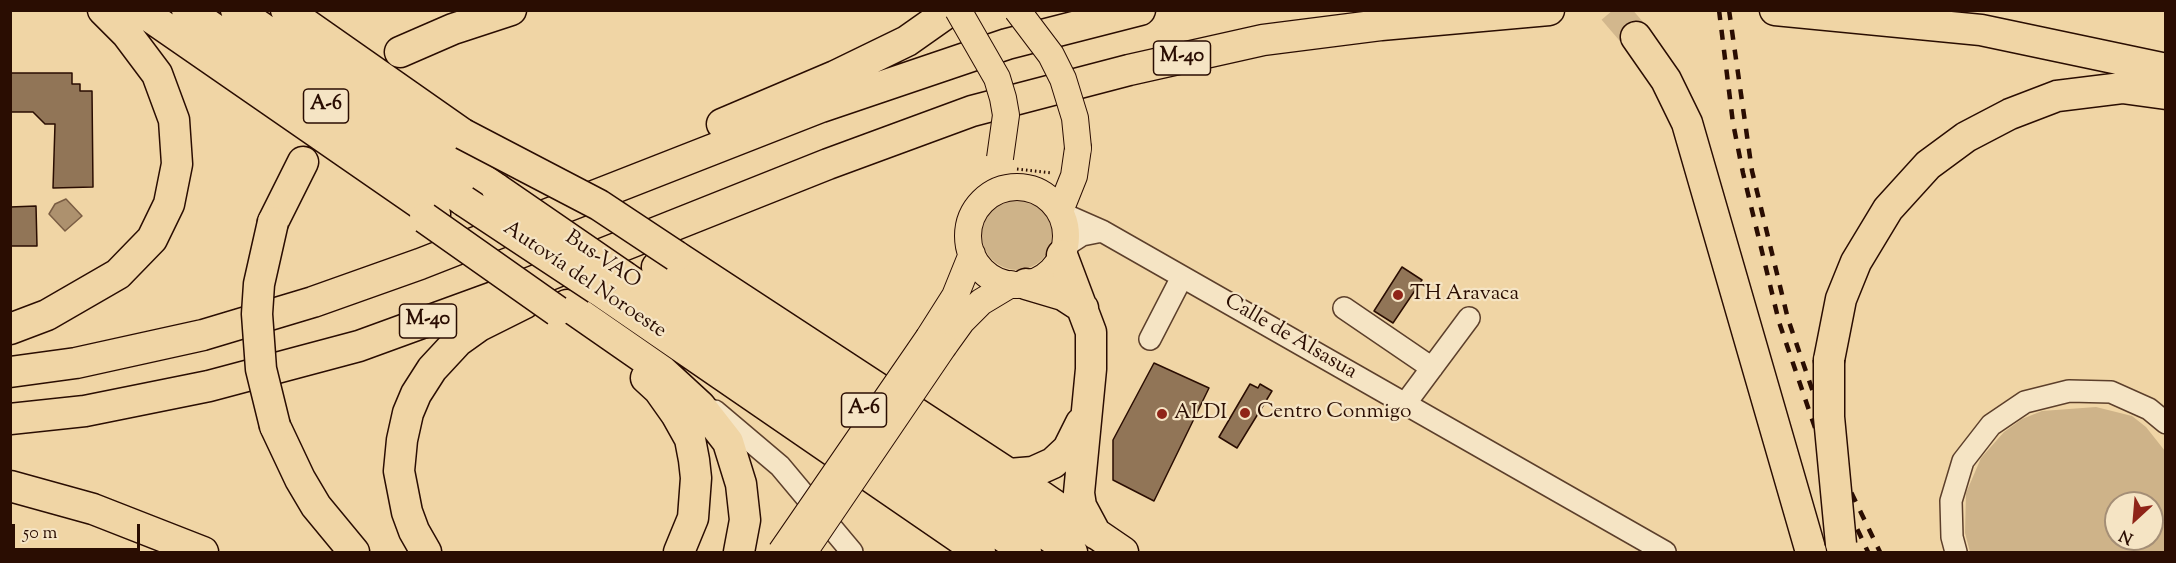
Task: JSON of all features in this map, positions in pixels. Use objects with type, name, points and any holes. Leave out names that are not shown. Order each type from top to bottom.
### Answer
[{"type":"highway","points":[[10,329],[47,315],[118,274],[152,239],[169,204],[177,164],[174,120],[157,74],[127,34],[103,10]]},
{"type":"highway","points":[[140,10],[343,153],[388,192],[430,216],[562,308],[662,371],[700,406],[728,442],[741,484],[745,520],[739,552]]},
{"type":"highway","name":"Autovía del Noroeste","points":[[187,10],[980,552]]},
{"type":"highway","name":"Bus-VAO","points":[[236,10],[1026,552]]},
{"type":"highway","name":"A-6","points":[[286,10],[464,134],[667,262],[1072,552]]},
{"type":"highway","points":[[400,52],[453,29],[511,10]]},
{"type":"highway","points":[[420,264],[586,180],[835,76],[907,40],[951,10]]},
{"type":"highway","name":"M-40","points":[[10,372],[76,363],[203,335],[313,302],[420,264],[820,106],[1007,44],[1140,10]]},
{"type":"highway","name":"M-40","points":[[10,419],[85,411],[209,387],[359,346],[499,295],[828,164],[972,111],[1129,70],[1263,40],[1381,25],[1549,10]]},
{"type":"highway","points":[[1775,10],[1981,30],[2166,69]]},
{"type":"highway","points":[[1636,37],[1666,80],[1687,123],[1811,552]]},
{"type":"highway","points":[[1841,548],[1829,417],[1829,360],[1837,316],[1856,262],[1888,209],[1928,165],[1966,137],[2001,118],[2057,96],[2122,88],[2166,94]]},
{"type":"highway","points":[[303,162],[273,222],[259,284],[257,314],[261,369],[275,426],[300,479],[316,506],[354,552]]},
{"type":"highway","points":[[426,552],[414,531],[403,499],[399,471],[401,446],[408,413],[416,394],[432,369],[452,347],[479,326],[514,308],[828,164]]},
{"type":"highway","points":[[1064,251],[1090,324],[1092,350],[1079,493],[1081,506],[1096,534]]},
{"type":"highway","points":[[667,262],[1009,474],[1123,552]]},
{"type":"highway","points":[[1019,284],[1063,295],[1083,308]]},
{"type":"highway","points":[[562,308],[659,390],[690,440],[696,478],[696,498],[693,518],[679,552]]},
{"type":"highway","points":[[1009,474],[1043,469],[1061,457],[1075,437],[1086,412]]},
{"type":"highway","points":[[10,486],[93,508],[203,552]]},
{"type":"main road","points":[[958,10],[997,78],[1006,115],[999,162],[987,197],[973,213],[970,223],[968,233],[972,254],[987,274],[1019,284]]},
{"type":"main road","points":[[1017,10],[1051,55],[1063,79],[1076,118],[1078,148],[1074,176],[1061,212]]},
{"type":"main road","points":[[781,552],[937,341],[981,302],[1019,284],[1044,277],[1058,264],[1064,251],[1067,235],[1061,212],[1044,194],[1028,188],[1011,187],[987,197]]},
{"type":"main road","points":[[804,552],[937,341],[972,254]]},
{"type":"street","name":"Calle de Alsasua","points":[[1061,212],[1102,231],[1665,552]]},
{"type":"street","points":[[1064,251],[1082,235],[1102,231]]},
{"type":"street","points":[[1150,339],[1182,277]]},
{"type":"street","points":[[1344,308],[1432,368]]},
{"type":"street","points":[[1405,404],[1469,318]]},
{"type":"street","points":[[662,371],[751,439],[780,466],[852,552]]},
{"type":"street","points":[[1956,552],[1952,537],[1951,501],[1963,461],[1991,425],[2025,402],[2069,391],[2110,392],[2149,409],[2166,423]]},
{"type":"path","points":[[999,162],[1074,176]]},
{"type":"shaded area","points":[[66,199],[82,216],[65,231],[49,214],[55,204]]},
{"type":"shaded area","points":[[1017,200],[1030,203],[1042,210],[1049,222],[1052,235],[1049,248],[1042,260],[1030,267],[1017,270],[1004,267],[992,260],[985,248],[982,235],[985,222],[992,210],[1004,203]]},
{"type":"shaded area","points":[[2096,407],[2132,416],[2146,427],[2165,451],[2165,552],[1970,552],[1965,533],[1966,493],[1981,458],[2004,432],[2022,419],[2042,411]]},
{"type":"building","points":[[10,73],[72,73],[72,84],[80,84],[80,91],[92,91],[93,187],[53,188],[55,124],[45,124],[33,112],[10,112]]},
{"type":"building","points":[[36,206],[37,246],[10,246],[10,207]]},
{"type":"building","name":"TH Aravaca","points":[[1402,267],[1422,280],[1393,323],[1374,311]]},
{"type":"building","name":"ALDI","points":[[1154,363],[1209,388],[1154,501],[1113,480],[1113,440]]},
{"type":"building","name":"Centro Conmigo","points":[[1250,384],[1258,388],[1260,384],[1272,391],[1237,448],[1219,437]]},
{"type":"tunnel","points":[[1613,10],[1636,37]]},
{"type":"railway","points":[[1719,10],[1733,123],[1779,322],[1829,469],[1868,552]]},
{"type":"railway","points":[[1729,10],[1752,171],[1788,319],[1838,465],[1880,552]]},
{"type":"place","name":"TH Aravaca","points":[[1398,295]]},
{"type":"place","name":"Centro Conmigo","points":[[1245,413]]},
{"type":"place","name":"ALDI","points":[[1162,414]]}]
